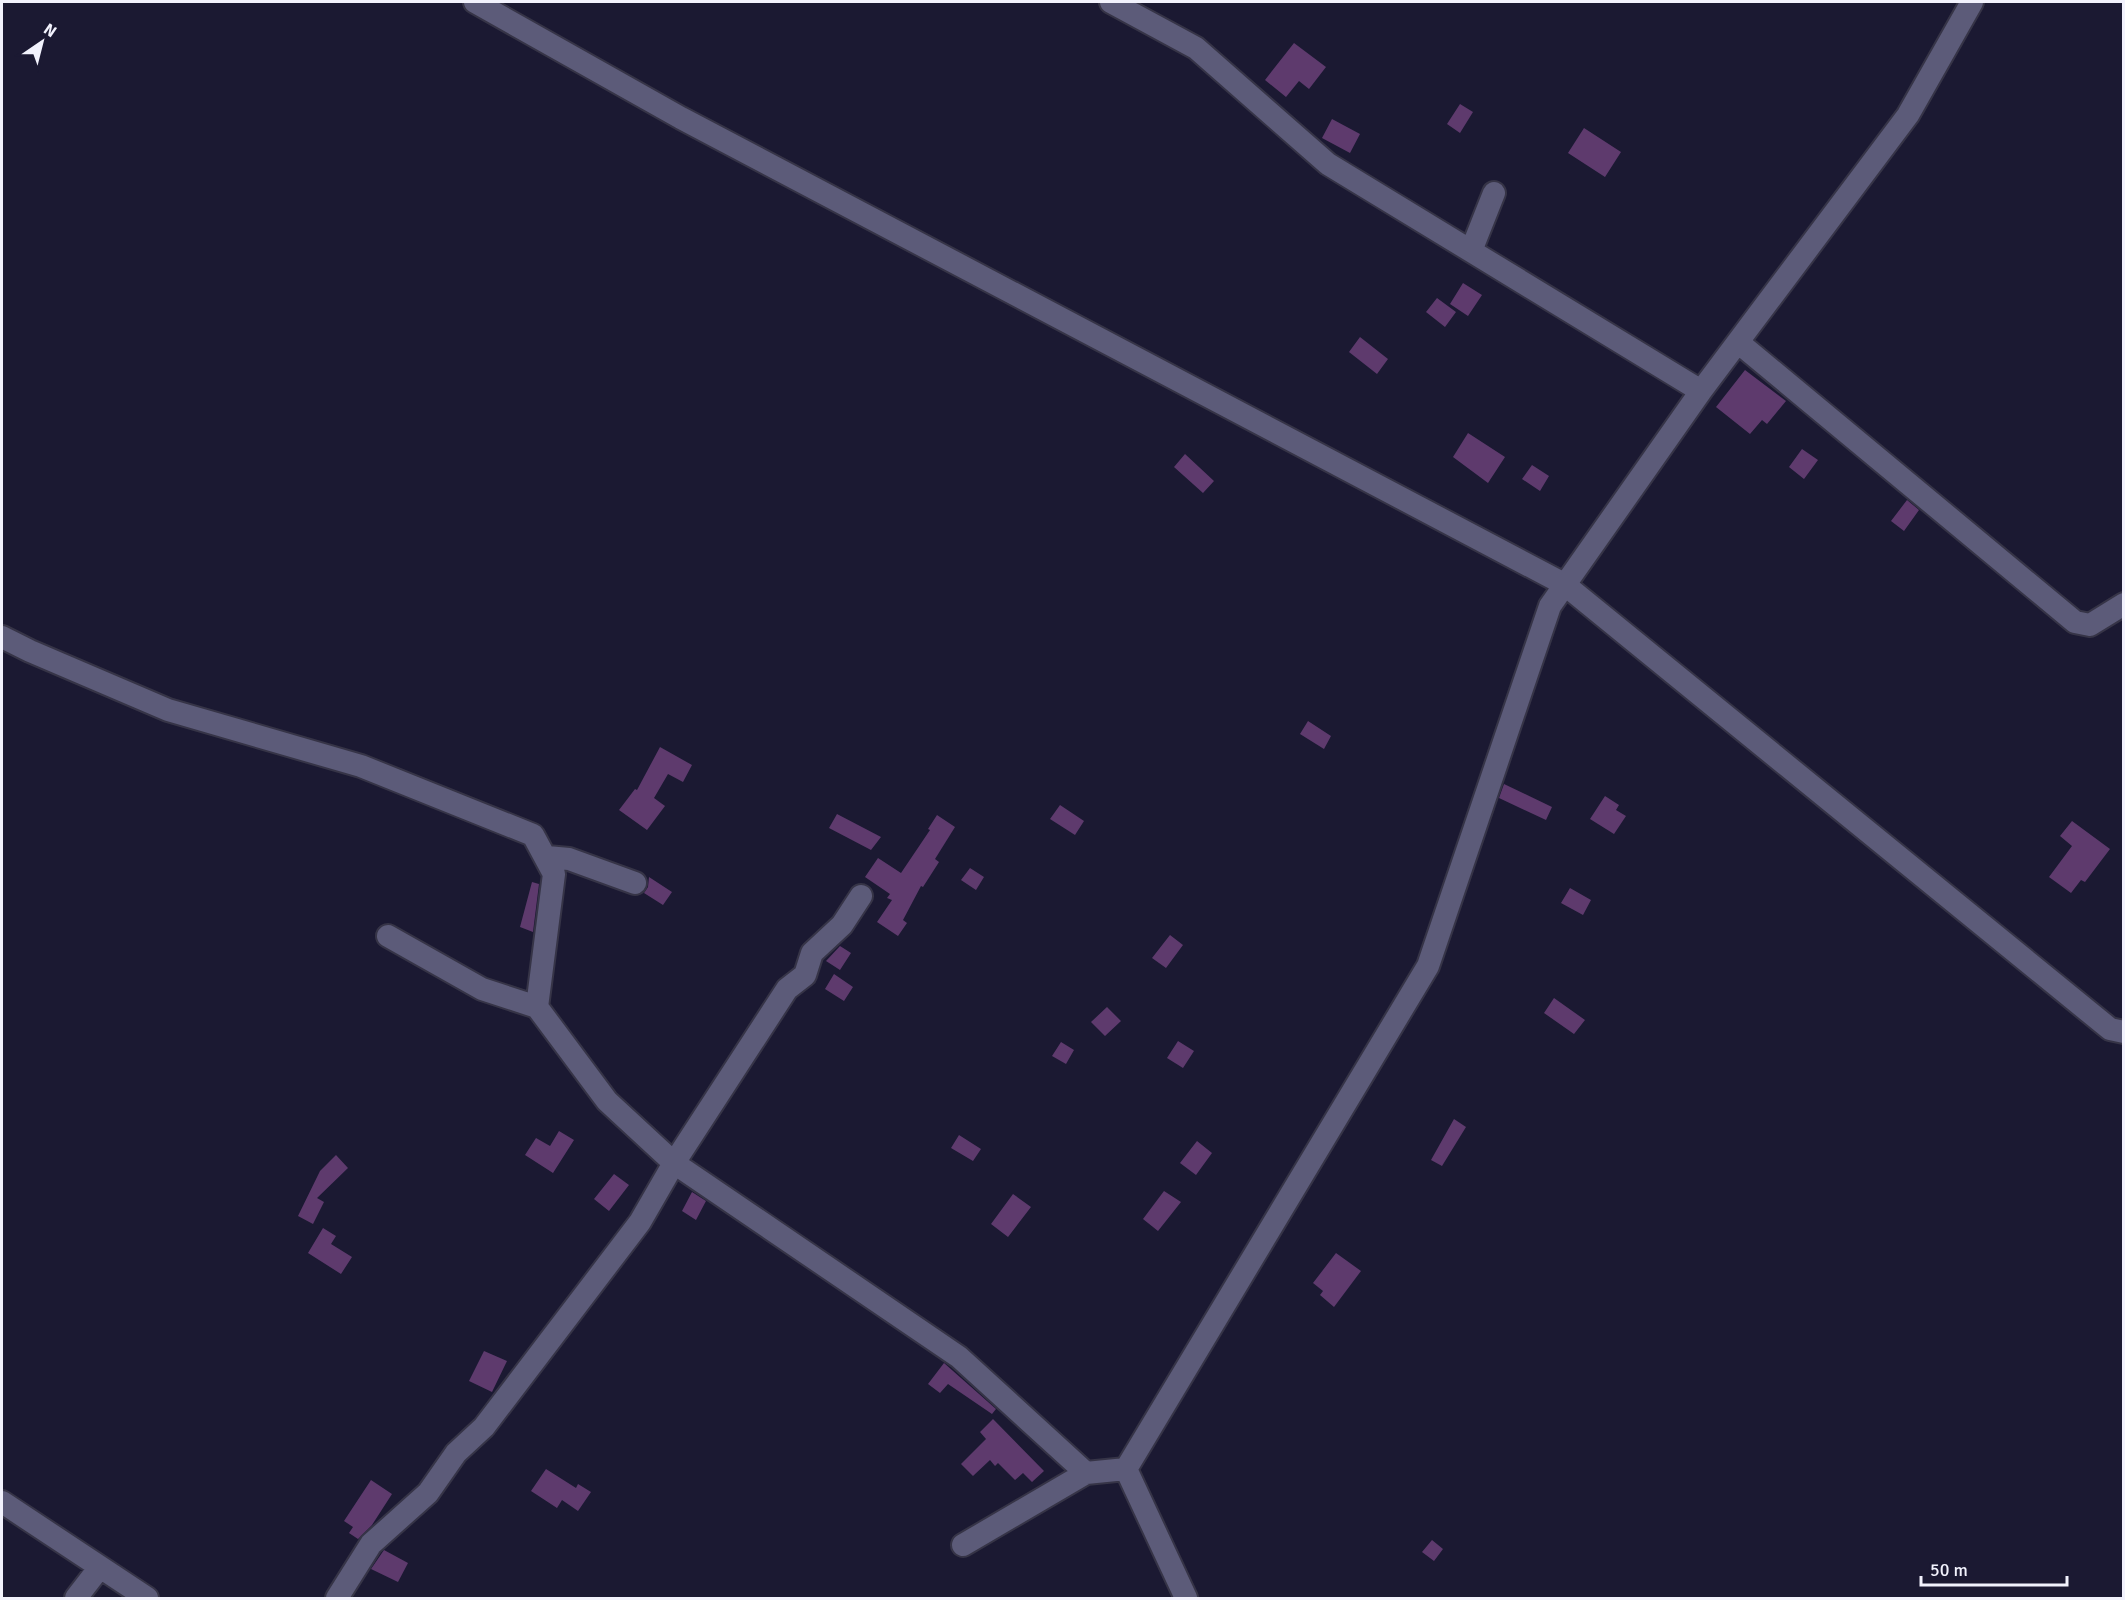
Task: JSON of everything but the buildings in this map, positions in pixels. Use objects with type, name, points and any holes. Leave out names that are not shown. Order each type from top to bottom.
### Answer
[{"type":"street","points":[[475,2],[681,118],[1564,584],[2110,1029],[2124,1032]]},
{"type":"street","points":[[1111,2],[1196,48],[1328,164],[1701,391]]},
{"type":"street","points":[[1126,1469],[1428,966],[1550,606],[1701,391],[1739,344],[1908,115],[1972,2]]},
{"type":"street","points":[[1471,251],[1494,193]]},
{"type":"street","points":[[1739,344],[2075,622],[2090,625],[2124,604]]},
{"type":"street","points":[[2,637],[168,710],[361,766],[533,835],[554,874],[537,1006]]},
{"type":"street","points":[[547,858],[569,859],[635,883]]},
{"type":"street","points":[[337,1599],[371,1544],[429,1493],[456,1453],[484,1427],[640,1222],[674,1164],[787,989],[805,975],[812,953],[842,925],[861,896]]},
{"type":"street","points":[[388,936],[482,989],[537,1006],[608,1101],[674,1164],[959,1357],[1086,1473]]},
{"type":"street","points":[[963,1545],[1086,1473],[1126,1469]]},
{"type":"street","points":[[1126,1469],[1186,1599]]},
{"type":"street","points":[[2,1502],[147,1599]]},
{"type":"street","points":[[76,1599],[100,1567]]}]
